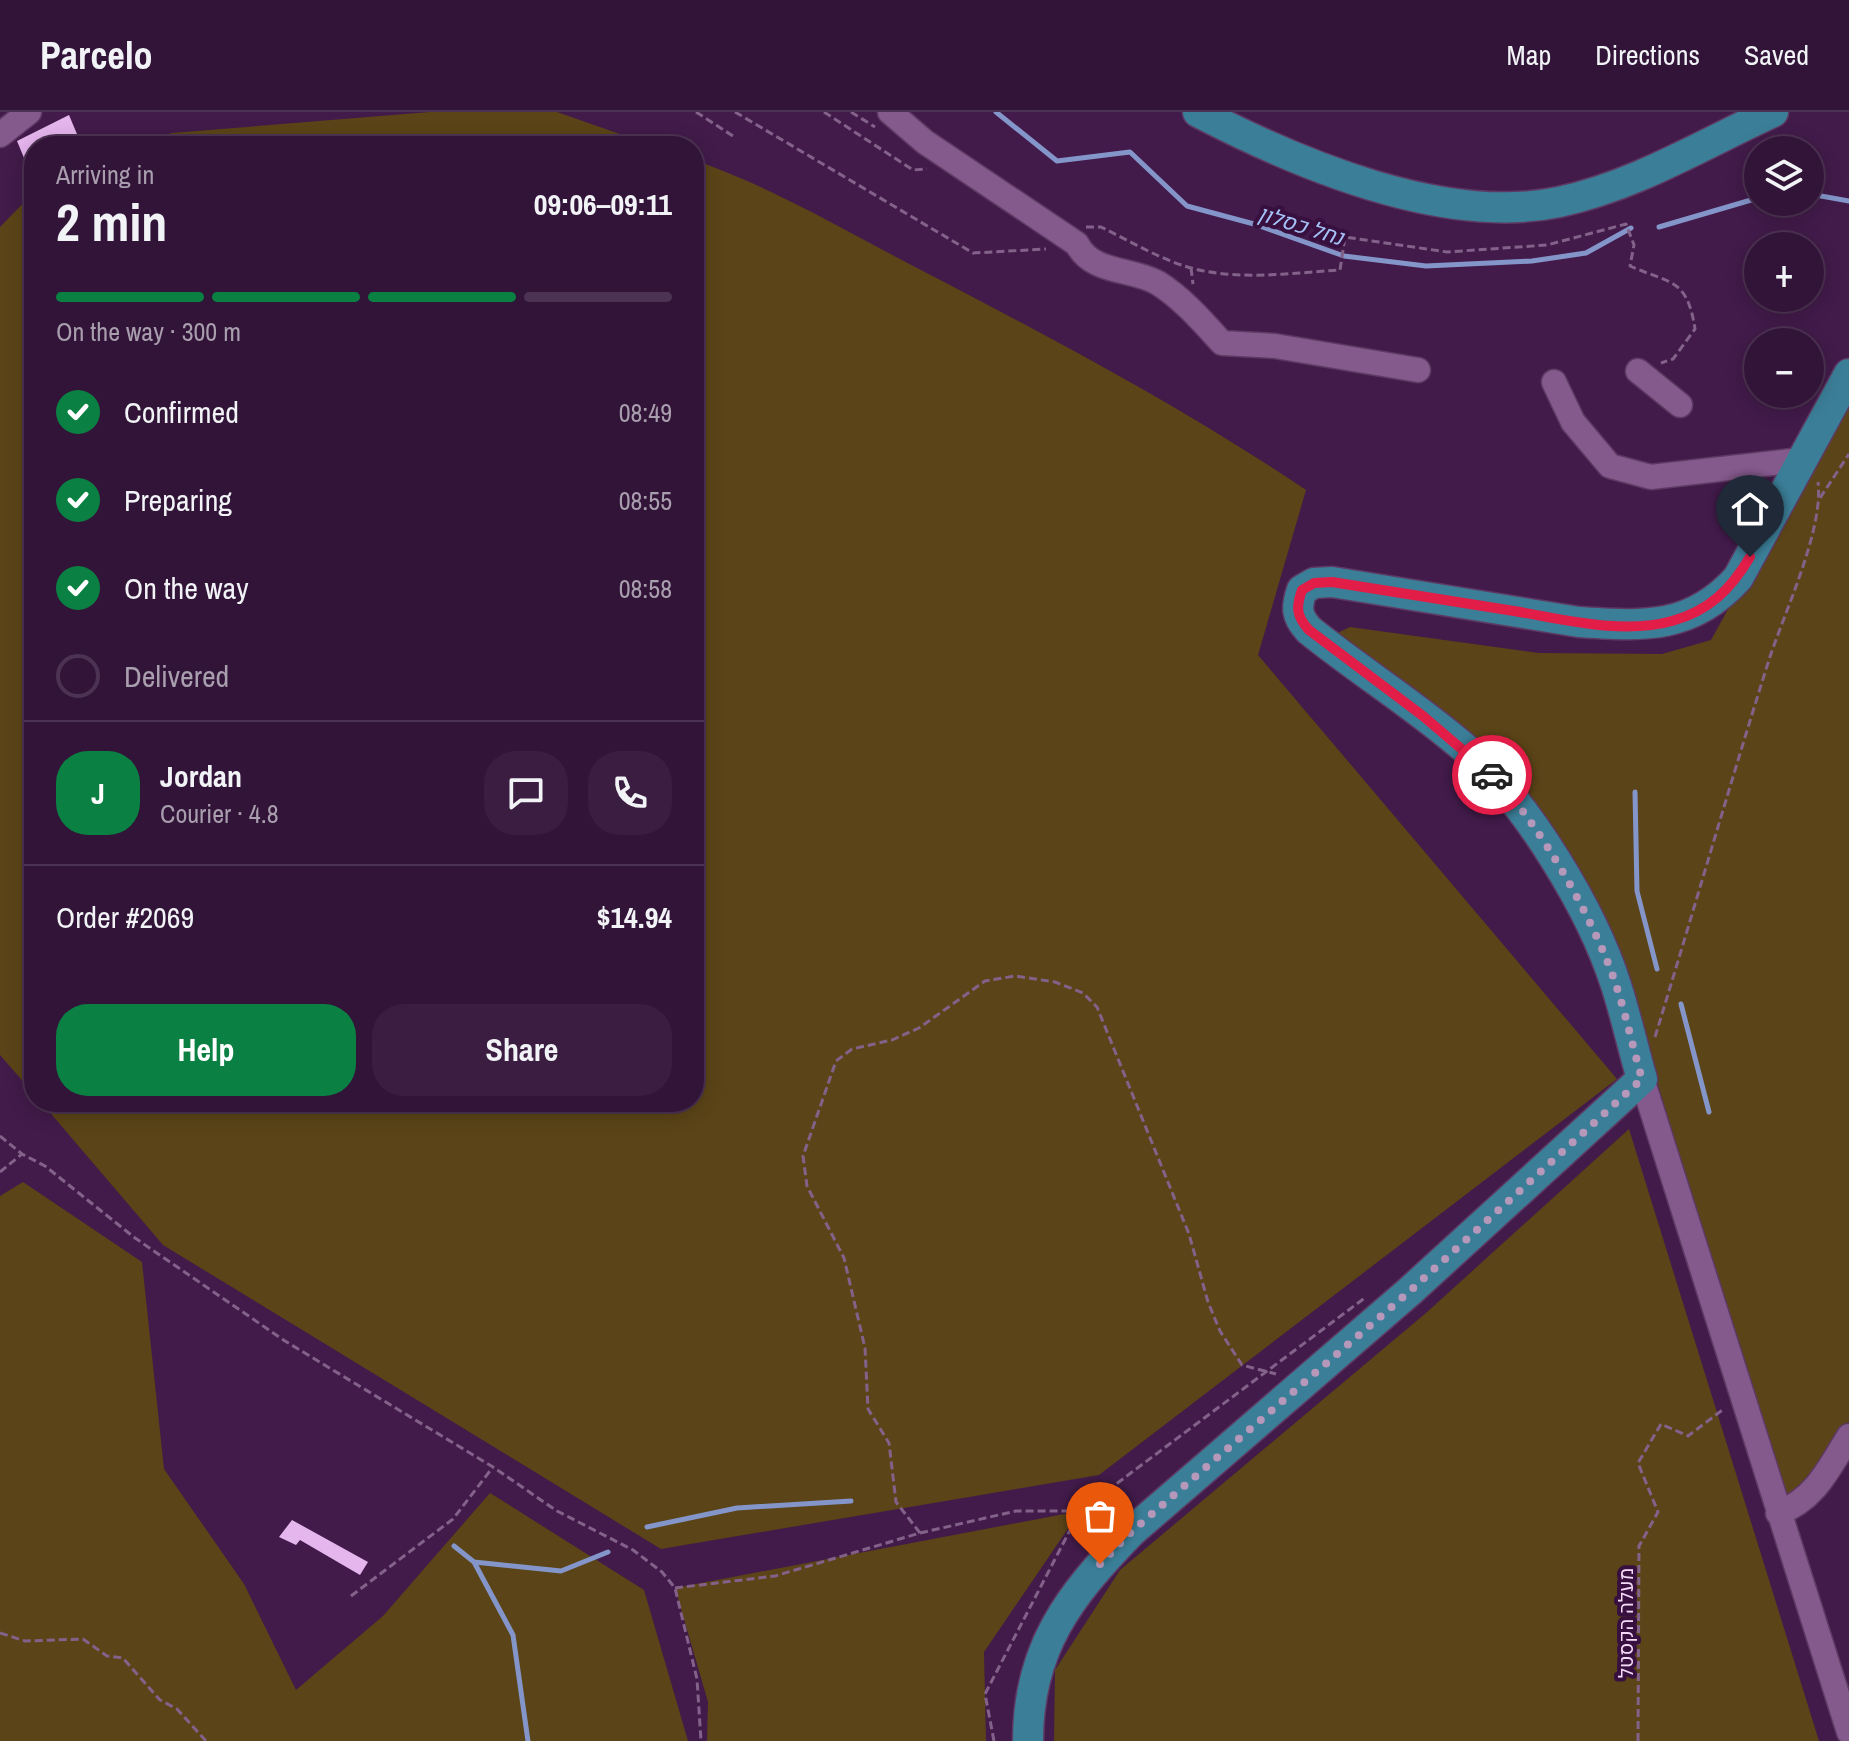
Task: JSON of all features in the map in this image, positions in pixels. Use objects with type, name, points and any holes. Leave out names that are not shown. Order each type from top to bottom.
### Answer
[{"type":"main road","points":[[1198,112],[1313,164],[1407,193],[1484,208],[1559,202],[1588,193],[1646,173],[1773,112]]},
{"type":"main road","points":[[1710,141],[1787,112]]},
{"type":"main road","points":[[1028,1741],[1028,1714],[1037,1667],[1053,1628],[1073,1595],[1131,1532],[1311,1377],[1642,1079],[1616,983],[1594,933],[1556,863],[1524,814],[1468,752],[1309,630],[1299,619],[1297,605],[1302,590],[1314,583],[1332,582],[1579,622],[1647,625],[1672,621],[1701,610],[1721,597],[1738,578],[1806,448],[1849,374]]},
{"type":"street","points":[[0,135],[29,112]]},
{"type":"street","points":[[890,112],[964,168],[1077,244],[1082,254],[1094,263],[1157,282],[1197,316],[1222,343],[1275,346],[1418,370]]},
{"type":"street","points":[[1638,371],[1680,405]]},
{"type":"street","points":[[1554,382],[1573,422],[1610,466],[1651,477],[1806,448]]},
{"type":"street","points":[[1642,1079],[1849,1732]]},
{"type":"street","points":[[1778,1513],[1795,1507],[1810,1496],[1849,1436]]},
{"type":"path","points":[[696,112],[736,138]]},
{"type":"path","points":[[735,112],[973,253],[1032,252],[1077,244],[1081,232],[1088,226],[1101,227],[1160,256],[1225,275],[1340,270],[1345,237],[1447,252],[1547,245],[1626,224],[1634,245],[1630,266],[1663,276],[1674,284],[1690,304],[1695,329],[1673,359],[1638,371]]},
{"type":"path","points":[[824,112],[913,170],[964,168]]},
{"type":"path","points":[[1806,448],[1820,498]]},
{"type":"path","points":[[1642,1079],[1820,498],[1849,454]]},
{"type":"path","points":[[920,1533],[896,1502],[889,1443],[868,1409],[865,1348],[844,1258],[807,1186],[803,1156],[836,1061],[852,1049],[892,1040],[919,1028],[985,981],[1015,976],[1055,982],[1083,993],[1097,1007],[1189,1234],[1220,1331],[1242,1365],[1263,1374],[1311,1377]]},
{"type":"path","points":[[0,1136],[22,1154],[45,1166],[135,1238],[285,1341],[493,1467],[557,1511],[633,1550],[662,1572],[675,1588],[697,1679],[701,1741]]},
{"type":"path","points":[[0,1172],[22,1154]]},
{"type":"path","points":[[994,1741],[985,1694],[1080,1511],[1369,1296]]},
{"type":"path","name":"מעלה הקסטל","points":[[1638,1741],[1639,1546],[1658,1512],[1638,1463],[1661,1424],[1688,1436],[1741,1396]]},
{"type":"path","points":[[351,1596],[453,1519],[493,1467]]},
{"type":"path","points":[[675,1588],[775,1576],[920,1533],[1016,1511],[1080,1511]]},
{"type":"path","points":[[0,1633],[25,1641],[83,1639],[107,1656],[123,1658],[160,1700],[177,1709],[206,1741]]},
{"type":"shaded area","points":[[430,112],[557,112],[625,136],[162,136]]},
{"type":"shaded area","points":[[704,164],[807,210],[1066,346],[1163,401],[1306,490],[1258,655],[1617,1079],[1099,1475],[661,1549],[163,1245],[50,1112],[704,1112]]},
{"type":"shaded area","points":[[24,202],[24,1083],[0,1055],[0,227]]},
{"type":"shaded area","points":[[1849,391],[1849,1422],[1837,1442],[1782,1505],[1615,939],[1502,776],[1331,636],[1350,627],[1539,653],[1662,654],[1711,640]]},
{"type":"shaded area","points":[[1629,1129],[1819,1741],[1054,1741],[1055,1670],[1120,1570],[1426,1313]]},
{"type":"shaded area","points":[[23,1182],[142,1262],[164,1469],[244,1584],[296,1690],[383,1616],[490,1493],[644,1590],[688,1741],[0,1741],[0,1196]]},
{"type":"shaded area","points":[[1080,1511],[984,1652],[986,1741],[707,1741],[708,1702],[675,1588]]},
{"type":"building","points":[[69,115],[78,136],[27,136]]},
{"type":"building","points":[[24,138],[24,158],[17,141]]},
{"type":"building","points":[[292,1520],[368,1562],[360,1575],[300,1540],[296,1545],[279,1537]]},
{"type":"waterway","name":"נחל כסלון","points":[[996,112],[1057,161],[1130,152],[1187,206],[1254,224],[1344,256],[1426,266],[1532,261],[1586,253],[1631,228]]},
{"type":"waterway","name":"נחל כסלון","points":[[1824,197],[1849,201]]},
{"type":"waterway","name":"נחל כסלון","points":[[1659,227],[1744,202]]},
{"type":"waterway","points":[[1635,792],[1637,891],[1657,969]]},
{"type":"waterway","points":[[1681,1004],[1709,1112]]},
{"type":"waterway","points":[[647,1527],[737,1508],[851,1501]]},
{"type":"waterway","points":[[454,1546],[474,1562],[513,1635],[528,1741]]},
{"type":"waterway","points":[[474,1562],[561,1571],[608,1552]]},
{"type":"way so far","points":[[1100,1564],[1131,1532],[1410,1291],[1642,1079],[1616,983],[1594,933],[1556,863],[1524,814],[1492,775]]},
{"type":"route","points":[[1492,775],[1423,716],[1309,630],[1299,619],[1297,605],[1302,590],[1314,583],[1332,582],[1579,622],[1647,625],[1672,621],[1701,610],[1721,597],[1738,578],[1750,557]]}]
